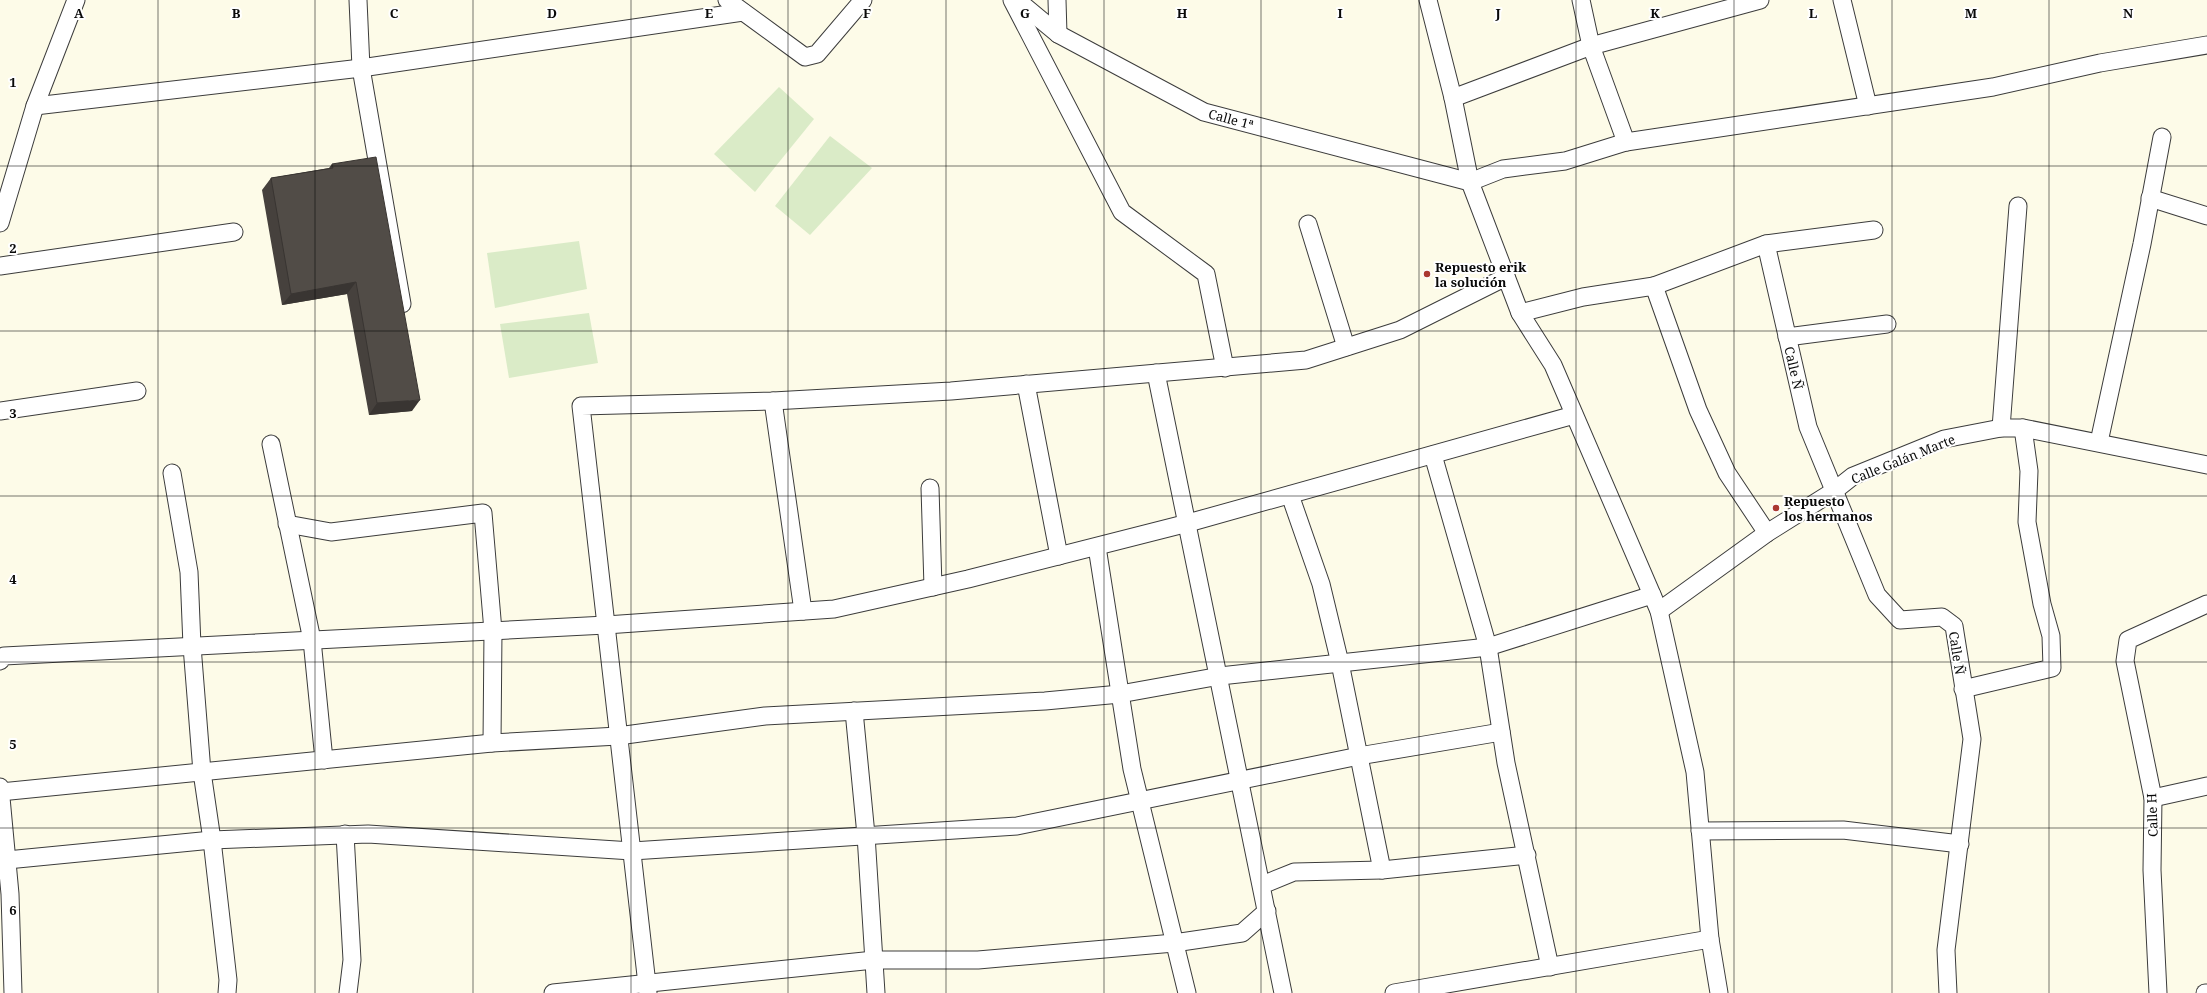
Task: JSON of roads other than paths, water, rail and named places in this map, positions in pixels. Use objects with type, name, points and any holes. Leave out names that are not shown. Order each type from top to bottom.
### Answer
[{"type":"street","points":[[0,223],[35,106],[76,0]]},
{"type":"street","points":[[358,0],[361,68],[405,319]]},
{"type":"street","points":[[727,0],[805,57],[810,57],[817,54],[863,0]]},
{"type":"street","points":[[1012,0],[1122,212],[1206,274],[1225,368]]},
{"type":"street","name":"Calle 1ª","points":[[1017,0],[1058,34],[1204,112],[1470,182]]},
{"type":"street","points":[[1058,0],[1058,34]]},
{"type":"street","points":[[1428,0],[1453,98],[1470,182],[1520,313],[1553,365],[1658,611],[1695,772],[1710,939],[1719,993]]},
{"type":"street","points":[[1581,0],[1591,46],[1626,142]]},
{"type":"street","points":[[1842,0],[1868,106]]},
{"type":"street","points":[[1453,98],[1591,46],[1754,1]]},
{"type":"street","points":[[35,106],[361,68],[743,12]]},
{"type":"street","points":[[1470,182],[1503,169],[1565,161],[1626,142],[1993,87],[2100,63],[2207,45]]},
{"type":"street","points":[[2099,442],[2162,137]]},
{"type":"street","points":[[2150,198],[2207,216]]},
{"type":"street","points":[[2001,428],[2018,206]]},
{"type":"street","points":[[1308,224],[1346,347]]},
{"type":"street","points":[[1520,313],[1583,297],[1654,286],[1766,244],[1874,230]]},
{"type":"street","points":[[0,266],[234,232]]},
{"type":"street","name":"Calle Ñ","points":[[1766,244],[1808,427],[1877,595],[1900,620],[1942,617],[1954,626],[1972,739],[1946,950],[1948,993]]},
{"type":"street","points":[[647,988],[580,406],[773,401],[951,391],[1306,360],[1400,330],[1506,277]]},
{"type":"street","points":[[1654,286],[1698,410],[1727,473],[1767,533]]},
{"type":"street","points":[[1787,337],[1887,324]]},
{"type":"street","points":[[1156,373],[1220,676],[1284,993]]},
{"type":"street","points":[[1026,384],[1059,556]]},
{"type":"street","points":[[0,411],[137,391]]},
{"type":"street","points":[[773,401],[803,611]]},
{"type":"street","points":[[0,660],[4,656],[606,625],[834,609],[933,587],[1188,523],[1574,415]]},
{"type":"street","name":"Calle Galán Marte","points":[[1658,611],[1767,533],[1834,491],[1853,476],[1944,439],[2001,428],[2023,428],[2099,442],[2207,465]]},
{"type":"street","points":[[1963,689],[2052,668],[2051,636],[2042,604],[2027,522],[2029,471],[2023,428]]},
{"type":"street","points":[[271,444],[312,640],[324,760]]},
{"type":"street","points":[[1433,455],[1488,647],[1506,763],[1550,967]]},
{"type":"street","points":[[172,473],[189,572],[192,646],[202,772],[212,840],[228,980],[227,993]]},
{"type":"street","points":[[930,488],[933,587]]},
{"type":"street","points":[[1290,495],[1321,584],[1340,663],[1382,870]]},
{"type":"street","points":[[287,524],[331,532],[483,513],[493,631],[492,743]]},
{"type":"street","points":[[1096,547],[1132,769],[1187,993]]},
{"type":"street","points":[[0,792],[492,743],[618,736],[765,716],[1045,701],[1120,694],[1220,676],[1488,647],[1652,595]]},
{"type":"street","name":"Calle H","points":[[2158,993],[2152,870],[2153,798],[2125,661],[2128,640],[2207,604]]},
{"type":"street","points":[[854,711],[866,836],[876,993]]},
{"type":"street","points":[[7,860],[212,840],[345,834],[368,834],[632,851],[1017,826],[1359,756],[1501,732]]},
{"type":"street","points":[[2153,798],[2207,786]]},
{"type":"street","points":[[0,787],[7,860],[14,993]]},
{"type":"street","points":[[1700,831],[1843,830],[1960,844]]},
{"type":"street","points":[[345,834],[352,960],[348,993]]},
{"type":"street","points":[[1262,885],[1294,872],[1382,870],[1527,855]]},
{"type":"street","points":[[553,993],[647,988],[874,960],[978,960],[1174,943],[1242,933],[1267,911]]},
{"type":"street","points":[[1394,993],[1710,939]]},
{"type":"place","name":"Repuesto erik la solución","points":[[1427,274]]},
{"type":"place","name":"Repuesto los hermanos","points":[[1776,508]]}]
